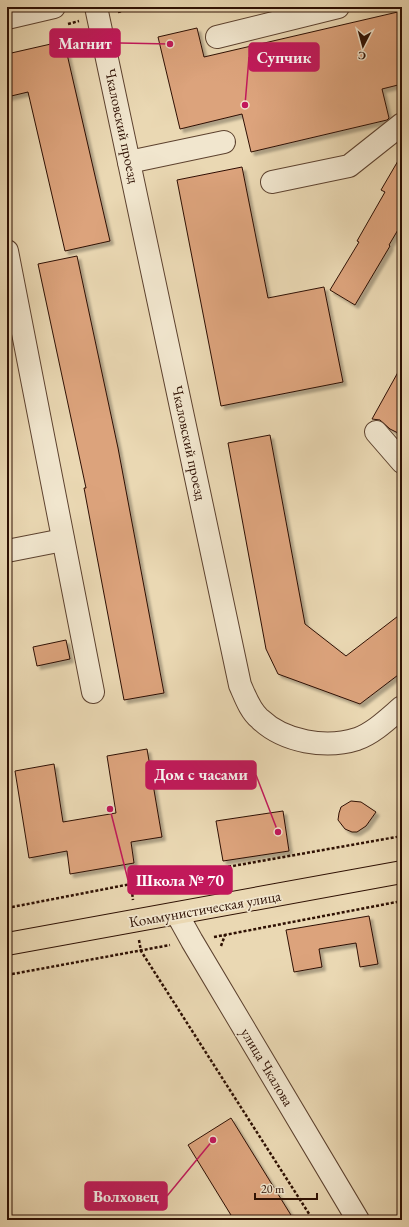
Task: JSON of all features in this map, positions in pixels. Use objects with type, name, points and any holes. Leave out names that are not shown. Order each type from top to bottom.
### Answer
[{"type":"main road","name":"Коммунистическая улица","points":[[7,944],[402,872]]},
{"type":"street","points":[[7,18],[54,7]]},
{"type":"street","points":[[217,37],[338,7]]},
{"type":"street","name":"Чкаловский проезд","points":[[97,12],[240,685],[246,700],[259,719],[279,734],[301,741],[330,743],[358,739],[377,728],[402,707]]},
{"type":"street","points":[[272,182],[349,166],[402,124]]},
{"type":"street","points":[[129,162],[224,142]]},
{"type":"street","points":[[7,251],[13,312],[63,540],[93,692]]},
{"type":"street","points":[[376,432],[402,462]]},
{"type":"street","points":[[7,551],[63,540]]},
{"type":"street","name":"улица Чкалова","points":[[177,914],[358,1220]]},
{"type":"path","points":[[68,24],[97,12],[137,7]]},
{"type":"path","points":[[7,908],[402,836]]},
{"type":"path","points":[[7,975],[402,901]]},
{"type":"path","points":[[141,951],[313,1220]]},
{"type":"building","points":[[402,11],[402,84],[382,89],[389,118],[387,120],[251,152],[242,114],[180,129],[158,37],[197,28],[204,57]]},
{"type":"building","points":[[64,41],[110,241],[65,251],[28,92],[7,97],[7,54]]},
{"type":"building","points":[[402,154],[402,223],[355,305],[330,290],[359,242],[357,241],[385,192],[381,190]]},
{"type":"building","points":[[242,167],[268,298],[324,287],[343,382],[221,406],[177,180]]},
{"type":"building","points":[[77,256],[118,448],[164,693],[124,700],[84,488],[86,488],[38,264]]},
{"type":"building","points":[[402,365],[402,435],[390,429],[380,420],[372,419]]},
{"type":"building","points":[[270,435],[305,624],[346,656],[402,613],[402,672],[360,704],[278,674],[266,649],[228,443]]},
{"type":"building","points":[[66,640],[70,659],[37,666],[33,647]]},
{"type":"building","points":[[147,749],[162,837],[131,842],[134,863],[70,874],[67,851],[29,858],[15,771],[54,764],[63,822],[116,813],[107,756]]},
{"type":"building","points":[[351,801],[361,802],[376,812],[366,826],[357,832],[352,832],[345,829],[338,820],[341,807]]},
{"type":"building","points":[[283,811],[289,851],[223,861],[216,821]]},
{"type":"building","points":[[369,916],[378,964],[360,967],[356,943],[319,949],[322,967],[294,972],[286,930]]},
{"type":"building","points":[[231,1118],[294,1220],[234,1220],[188,1145]]},
{"type":"place","name":"Магнит","points":[[170,44]]},
{"type":"place","name":"Супчик","points":[[245,105]]},
{"type":"place","name":"Школа № 70","points":[[110,809]]},
{"type":"place","name":"Дом с часами","points":[[278,832]]},
{"type":"place","name":"Волховец","points":[[213,1140]]}]
